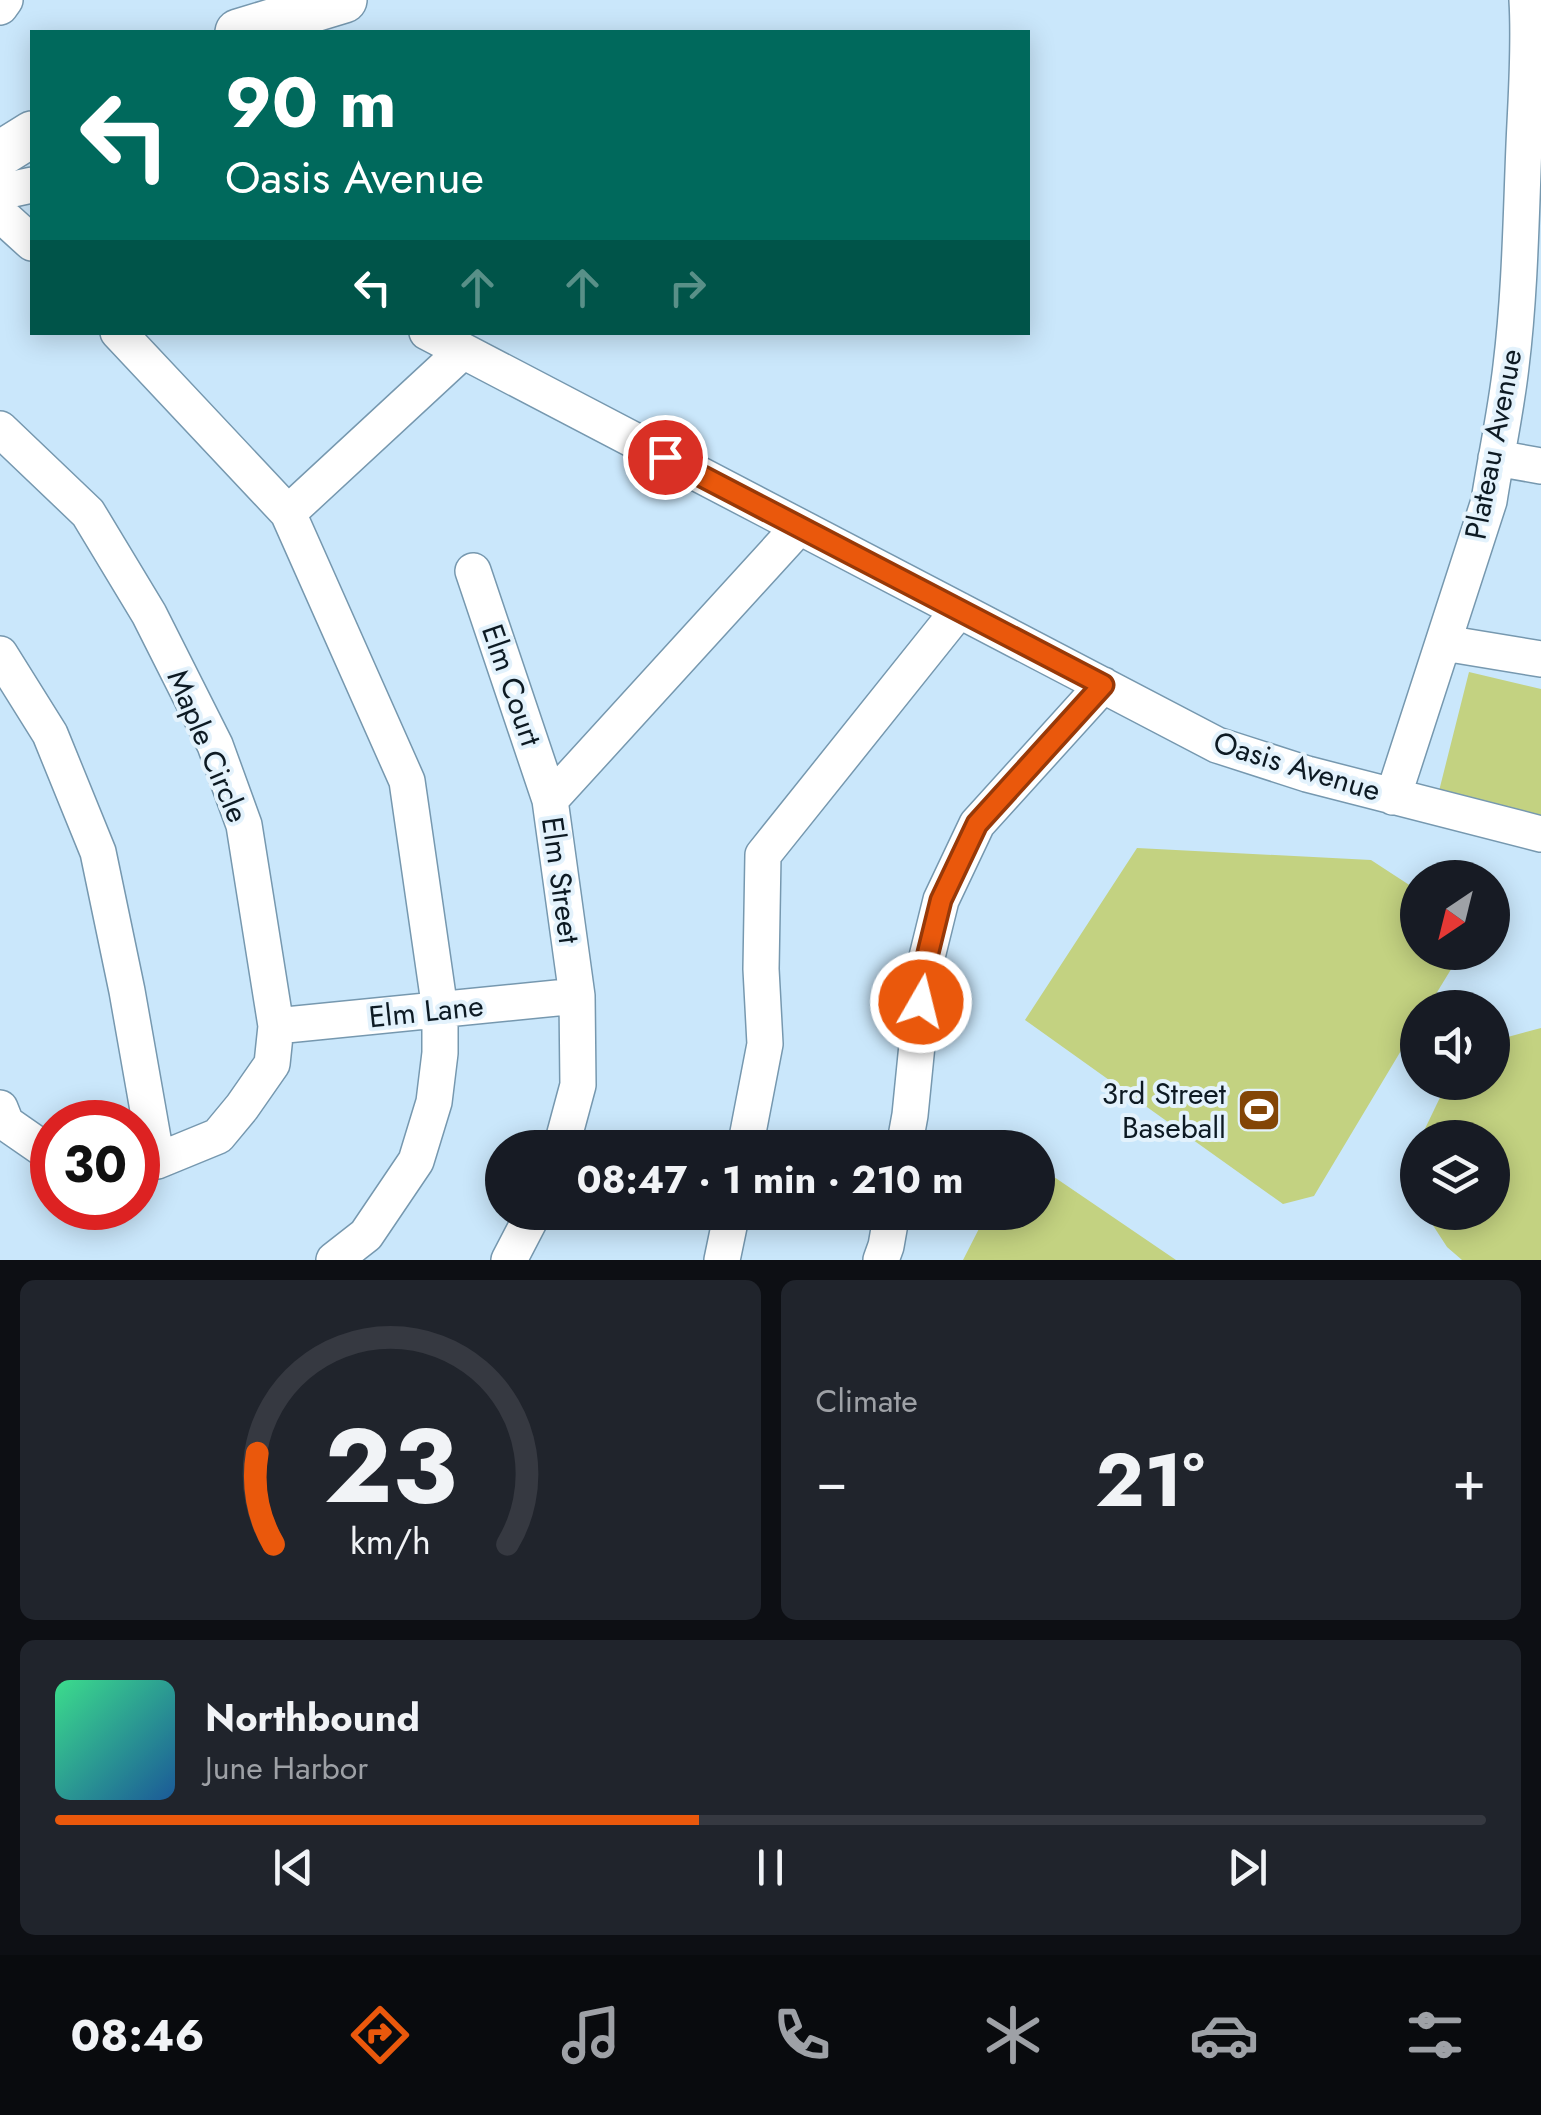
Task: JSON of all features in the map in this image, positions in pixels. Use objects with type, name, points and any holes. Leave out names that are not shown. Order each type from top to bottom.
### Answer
[{"type":"main road","points":[[245,30],[344,0]]},
{"type":"main road","points":[[0,154],[30,135]]},
{"type":"street","points":[[0,7],[6,0]]},
{"type":"street","name":"Plateau Avenue","points":[[1393,796],[1488,501],[1529,282],[1534,88],[1527,0]]},
{"type":"street","points":[[0,192],[30,186]]},
{"type":"street","points":[[0,214],[30,242]]},
{"type":"street","points":[[121,335],[288,513],[407,782],[440,1010],[434,1102],[416,1160],[366,1235],[334,1260]]},
{"type":"street","name":"Oasis Avenue","points":[[432,335],[1217,745],[1307,774],[1541,834]]},
{"type":"street","points":[[288,513],[463,352]]},
{"type":"street","name":"Maple Circle","points":[[0,430],[88,513],[149,614],[215,745],[244,825],[276,1026],[272,1064],[218,1136],[160,1158]]},
{"type":"street","points":[[1496,458],[1541,466]]},
{"type":"street","name":"Elm Street","points":[[567,1130],[578,1085],[577,996],[550,800],[799,527]]},
{"type":"street","name":"Elm Court","points":[[473,571],[550,800]]},
{"type":"street","points":[[748,1130],[765,1044],[761,969],[763,854],[959,610]]},
{"type":"street","points":[[1444,644],[1541,659]]},
{"type":"street","points":[[0,654],[50,734],[98,852],[127,991],[140,1100]]},
{"type":"street","points":[[907,1130],[925,965],[941,900],[977,824],[1103,685]]},
{"type":"street","name":"Elm Lane","points":[[276,1026],[577,996]]},
{"type":"street","points":[[2,1119],[30,1139]]},
{"type":"street","points":[[509,1260],[525,1230]]},
{"type":"street","points":[[722,1260],[728,1230]]},
{"type":"street","points":[[880,1260],[889,1230]]},
{"type":"green space","points":[[1469,672],[1541,689],[1541,819],[1439,791]]},
{"type":"green space","name":"3rd Street Baseball","points":[[1137,848],[1371,860],[1400,879],[1400,970],[1451,970],[1438,990],[1400,990],[1400,1052],[1314,1196],[1283,1204],[1025,1020]]},
{"type":"green space","points":[[1541,1028],[1541,1260],[1462,1260],[1436,1230],[1510,1230],[1510,1120],[1429,1120],[1439,1100],[1510,1100],[1510,1036]]},
{"type":"green space","points":[[1055,1178],[1176,1260],[963,1260],[978,1230],[1055,1230]]},
{"type":"place","name":"3rd Street Baseball","points":[[1259,1110]]},
{"type":"route","points":[[665,457],[1103,685],[977,824],[941,900],[925,965],[921,1002]]}]
